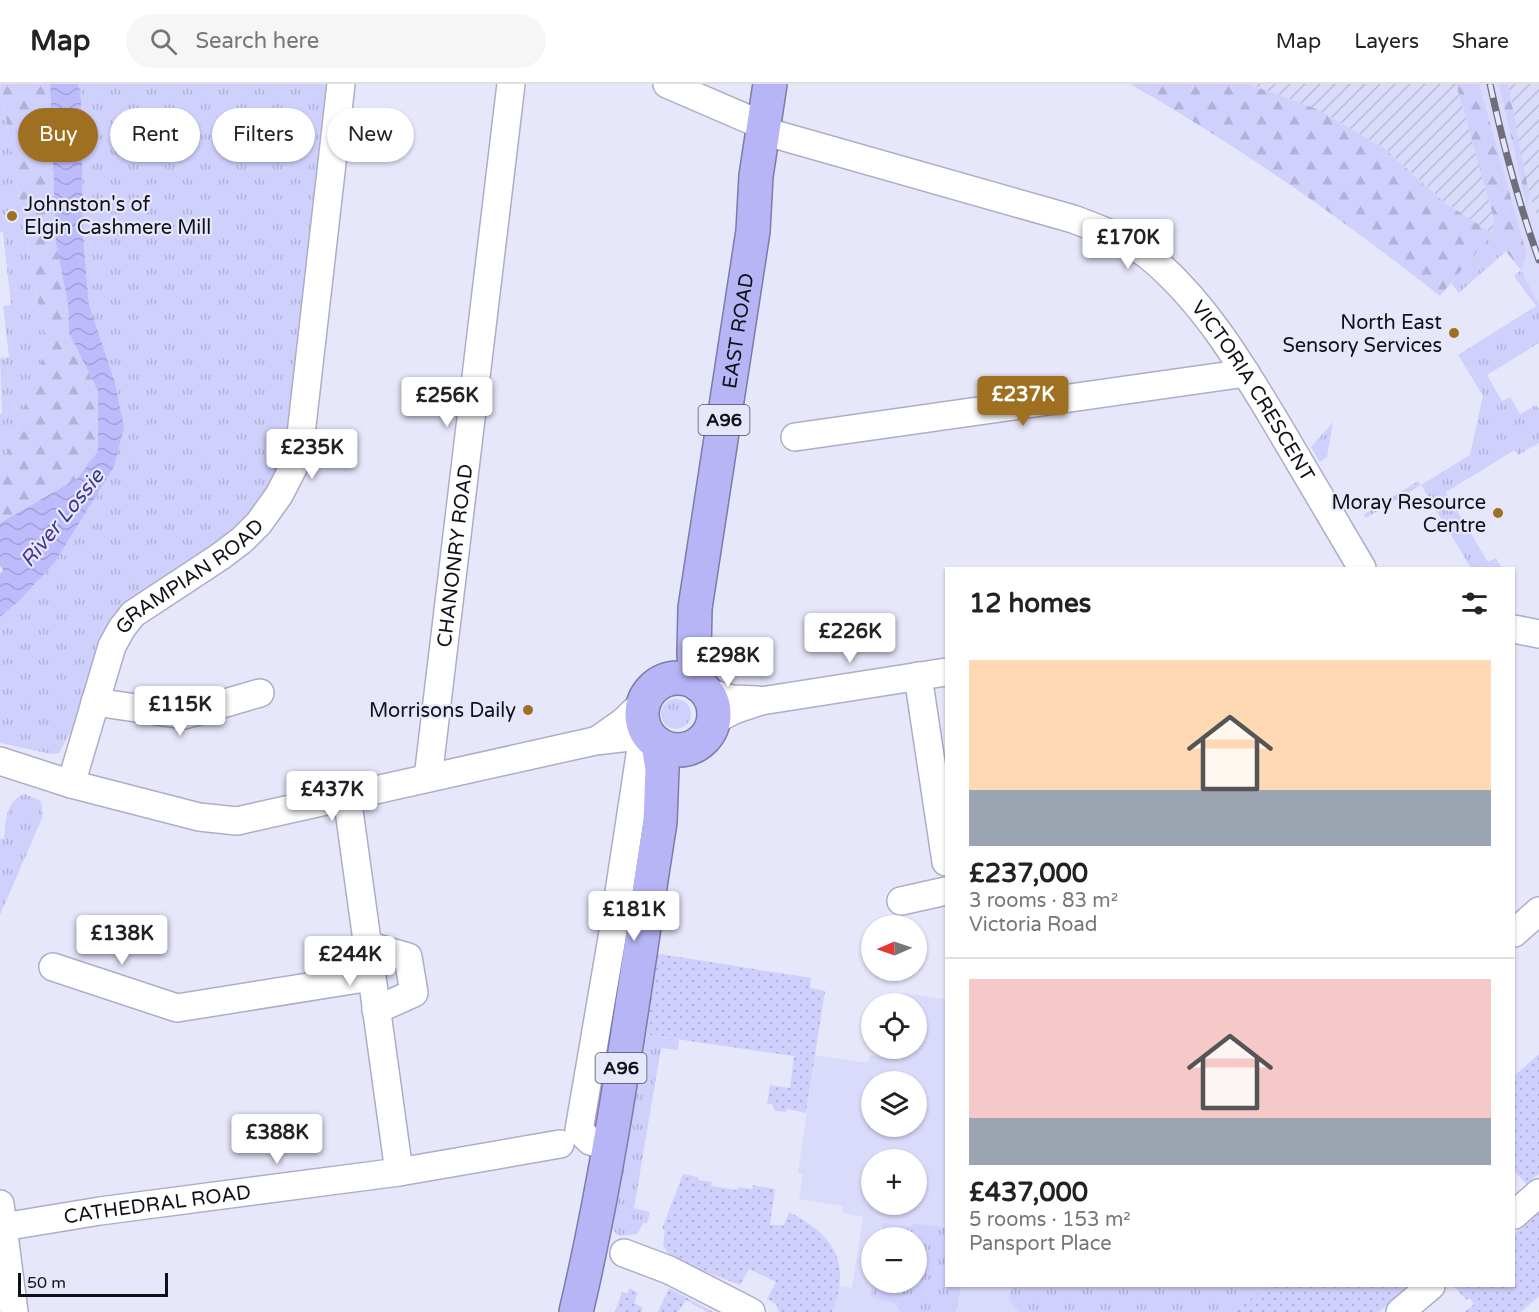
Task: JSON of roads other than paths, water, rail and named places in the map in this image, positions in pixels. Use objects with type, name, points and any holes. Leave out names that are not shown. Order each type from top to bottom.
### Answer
[{"type":"highway","name":"A96","points":[[768,130],[770,84]]},
{"type":"highway","name":"A96","points":[[768,130],[779,84]]},
{"type":"highway","name":"EAST ROAD","points":[[694,608],[753,231],[756,176],[768,130]]},
{"type":"highway","name":"A96","points":[[576,1312],[609,1147],[660,822],[661,743],[644,727],[642,710],[654,691],[673,669],[694,608]]},
{"type":"highway","name":"A96","points":[[694,608],[694,655],[706,699]]},
{"type":"highway","points":[[654,691],[677,678],[689,680],[706,699],[704,739],[661,743]]},
{"type":"street","name":"GRAMPIAN ROAD","points":[[70,784],[112,646],[122,628],[133,614],[242,540],[260,523],[279,495],[292,468],[300,443],[341,84]]},
{"type":"street","name":"CHANONRY ROAD","points":[[428,778],[511,84]]},
{"type":"street","name":"VICTORIA CRESCENT","points":[[667,84],[768,130],[1073,219],[1111,233],[1148,256],[1188,293],[1246,373],[1361,567]]},
{"type":"street","points":[[795,437],[1246,373]]},
{"type":"street","points":[[1515,628],[1539,634]]},
{"type":"street","points":[[706,699],[761,701],[945,672]]},
{"type":"street","points":[[918,676],[945,855]]},
{"type":"street","points":[[595,741],[626,720],[654,691]]},
{"type":"street","points":[[95,702],[184,715],[260,693]]},
{"type":"street","points":[[0,761],[70,784],[199,817],[237,821],[595,741],[630,737],[661,743]]},
{"type":"street","points":[[609,1147],[590,1141],[579,1130],[640,755],[661,743]]},
{"type":"street","points":[[347,796],[399,1172]]},
{"type":"street","points":[[902,901],[945,891]]},
{"type":"street","points":[[1515,932],[1539,911]]},
{"type":"street","points":[[366,945],[408,957],[414,993],[376,1010]]},
{"type":"street","points":[[53,967],[177,1008],[371,977]]},
{"type":"street","name":"CATHEDRAL ROAD","points":[[2,1215],[100,1211],[399,1172],[560,1144]]},
{"type":"street","points":[[2,1215],[14,1312]]},
{"type":"street","points":[[624,1253],[669,1270],[751,1312]]},
{"type":"street","points":[[1400,1312],[1430,1287]]},
{"type":"water","points":[[50,84],[78,84],[81,108],[51,108]]},
{"type":"water","name":"River Lossie","points":[[53,162],[82,162],[83,237],[89,305],[114,379],[124,427],[114,467],[55,562],[18,602],[0,617],[0,574],[3,570],[0,566],[0,523],[78,478],[98,451],[98,391],[69,333],[68,304],[56,243]]},
{"type":"railway","points":[[1490,84],[1512,173],[1539,260]]},
{"type":"place","name":"Johnston's of Elgin Cashmere Mill","points":[[12,216]]},
{"type":"place","name":"North East Sensory Services","points":[[1454,333]]},
{"type":"place","name":"Moray Resource Centre","points":[[1498,513]]},
{"type":"place","name":"Morrisons Daily","points":[[528,710]]}]
